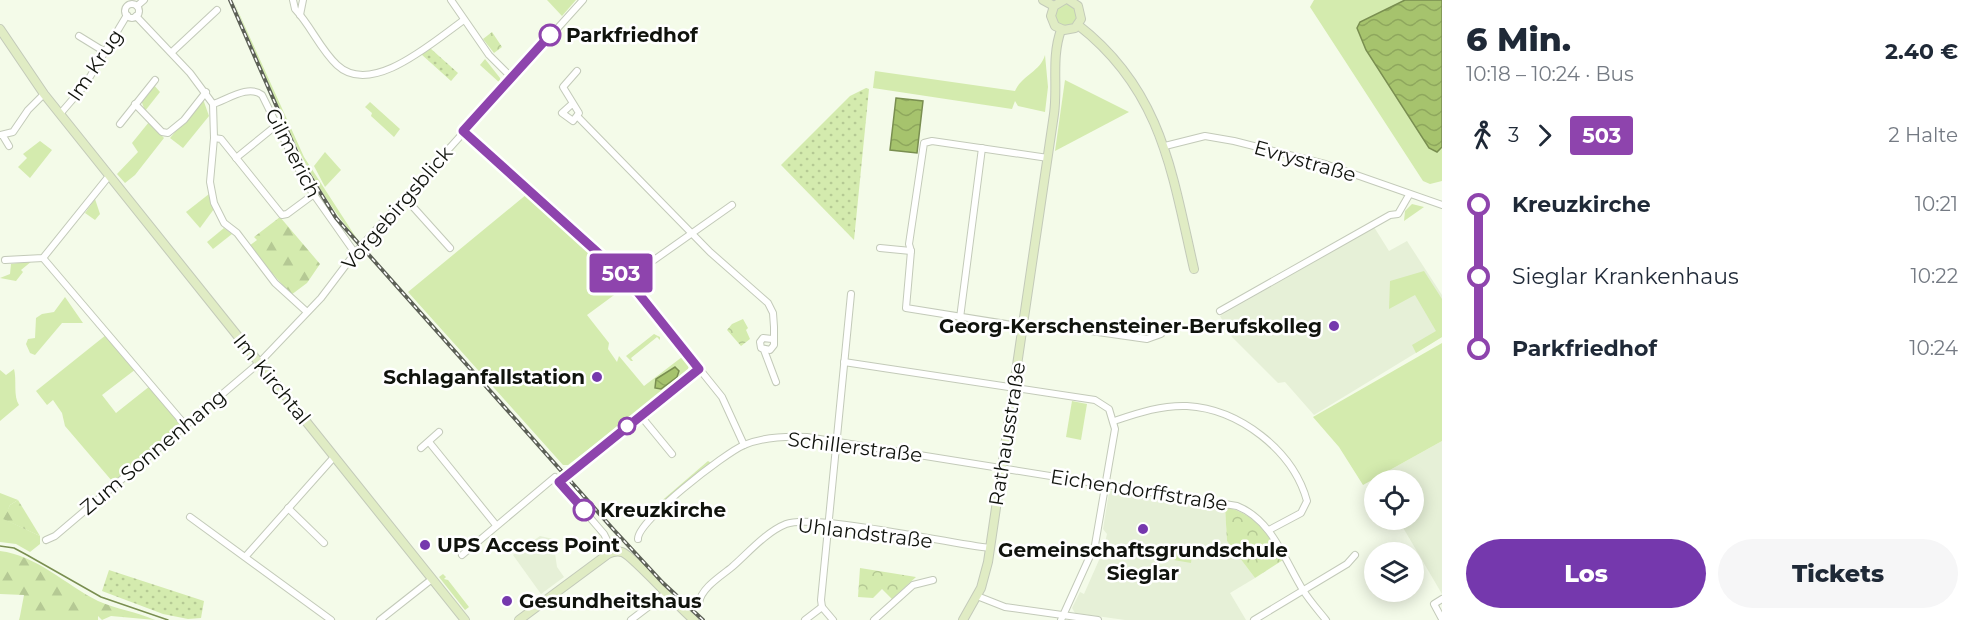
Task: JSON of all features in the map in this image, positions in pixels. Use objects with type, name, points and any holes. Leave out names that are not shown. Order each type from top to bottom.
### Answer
[{"type":"street","points":[[137,6],[144,0]]},
{"type":"street","points":[[300,15],[303,0]]},
{"type":"street","points":[[451,0],[489,56],[512,78]]},
{"type":"street","name":"Vorgebirgsblick","points":[[259,363],[307,312],[355,253],[463,131],[583,0]]},
{"type":"street","points":[[1043,0],[1054,6]]},
{"type":"street","points":[[1064,0],[1054,6],[1051,20],[1061,30],[1068,30],[1078,25]]},
{"type":"street","points":[[1072,0],[1081,12],[1078,25]]},
{"type":"street","points":[[291,1],[334,62],[347,72],[361,74],[383,72],[394,68],[464,20]]},
{"type":"street","points":[[137,6],[125,3],[127,15],[136,16],[172,52],[206,92],[213,104],[214,138],[210,182],[214,203],[221,219],[230,230],[237,233],[275,283],[307,312]]},
{"type":"street","points":[[136,16],[139,11],[137,6]]},
{"type":"street","points":[[172,52],[217,10]]},
{"type":"street","name":"Im Krug","points":[[60,114],[78,96],[127,15]]},
{"type":"street","points":[[1078,25],[1096,41],[1131,81],[1153,118],[1165,146],[1194,269]]},
{"type":"street","name":"Im Kirchtal","points":[[0,29],[44,94],[465,620]]},
{"type":"street","name":"Rathausstraße","points":[[963,620],[977,596],[985,575],[990,548],[1048,158],[1056,97],[1054,54],[1061,30]]},
{"type":"street","points":[[79,36],[105,51]]},
{"type":"street","points":[[577,71],[563,87],[572,99],[572,104],[578,111],[578,117],[723,265],[768,303],[774,317],[773,348],[764,350]]},
{"type":"street","points":[[120,124],[154,80]]},
{"type":"street","points":[[135,104],[162,132],[168,133],[184,120],[206,92]]},
{"type":"street","name":"Gilmerich","points":[[213,104],[245,92],[258,92],[278,124],[294,162],[355,253]]},
{"type":"street","points":[[9,146],[1,135],[13,132],[28,110],[44,94]]},
{"type":"street","points":[[572,104],[562,113],[571,121],[578,117]]},
{"type":"street","points":[[236,158],[278,124]]},
{"type":"street","points":[[463,131],[627,279],[722,397],[744,445]]},
{"type":"street","name":"Evrystraße","points":[[1165,146],[1194,137],[1226,139],[1314,161],[1442,205]]},
{"type":"street","points":[[214,138],[221,139],[282,215],[287,214],[314,194]]},
{"type":"street","points":[[1048,158],[932,141],[924,143],[917,198],[912,213],[906,308],[1044,329],[1056,326],[1147,339],[1161,333]]},
{"type":"street","points":[[960,318],[982,148]]},
{"type":"street","points":[[4,260],[44,258],[109,176]]},
{"type":"street","points":[[1220,311],[1390,215],[1398,214],[1409,195]]},
{"type":"street","points":[[405,198],[450,248]]},
{"type":"street","points":[[627,279],[732,205]]},
{"type":"street","points":[[880,248],[911,251]]},
{"type":"street","points":[[44,258],[186,426]]},
{"type":"street","points":[[833,620],[822,607],[851,294]]},
{"type":"street","points":[[772,339],[767,337],[761,340],[760,346],[764,350],[776,382]]},
{"type":"street","points":[[844,362],[1095,400],[1109,409],[1114,421],[1094,551],[1063,617]]},
{"type":"street","name":"Zum Sonnenhang","points":[[46,540],[55,536],[259,363]]},
{"type":"street","points":[[462,555],[496,525],[699,369]]},
{"type":"street","points":[[1114,421],[1156,408],[1186,406],[1219,412],[1259,434],[1290,467],[1307,499],[1301,513],[1269,530]]},
{"type":"street","points":[[640,415],[672,454]]},
{"type":"street","points":[[421,448],[439,432]]},
{"type":"street","name":"Schillerstraße","points":[[638,539],[639,531],[651,517],[718,461],[744,445],[777,437],[795,436],[1002,468]]},
{"type":"street","points":[[429,442],[496,525]]},
{"type":"street","points":[[246,556],[334,457]]},
{"type":"street","name":"Eichendorffstraße","points":[[1002,468],[1237,506],[1249,512],[1269,530],[1303,590],[1326,620]]},
{"type":"street","points":[[557,479],[604,534],[613,552]]},
{"type":"street","points":[[288,508],[324,543]]},
{"type":"street","points":[[190,517],[331,620]]},
{"type":"street","name":"Uhlandstraße","points":[[699,603],[706,589],[780,527],[799,521],[990,548]]},
{"type":"street","points":[[519,620],[613,552],[624,552],[632,558],[665,594],[694,620]]},
{"type":"street","points":[[1254,620],[1347,564],[1355,555]]},
{"type":"street","points":[[380,620],[432,579]]},
{"type":"street","points":[[874,620],[913,585],[933,580]]},
{"type":"street","points":[[631,620],[665,594]]},
{"type":"street","points":[[977,596],[996,605],[1063,617],[1098,620]]},
{"type":"street","points":[[1442,599],[1434,604],[1442,619]]},
{"type":"street","points":[[806,620],[822,607]]},
{"type":"shaded area","name":"Georg-Kerschensteiner-Berufskolleg","points":[[1374,227],[1389,251],[1407,241],[1442,295],[1442,337],[1314,415],[1285,382],[1278,383],[1232,337],[1220,316]]},
{"type":"shaded area","points":[[1442,441],[1442,594],[1424,563],[1424,542],[1411,542],[1404,530],[1424,530],[1424,470],[1390,470]]},
{"type":"shaded area","points":[[1114,489],[1121,490],[1121,494],[1171,502],[1172,498],[1225,507],[1227,541],[1255,578],[1230,593],[1246,620],[1125,620],[1075,613],[1072,608],[1080,592],[1084,594],[1103,551],[1107,534],[1103,529],[1109,492]]},
{"type":"shaded area","points":[[540,536],[553,539],[557,567],[564,577],[541,594],[513,555]]},
{"type":"green space","points":[[233,0],[304,157],[359,242],[338,215],[302,157],[272,95]]},
{"type":"green space","points":[[547,0],[576,0],[562,16]]},
{"type":"green space","points":[[1314,0],[1405,0],[1360,22],[1357,28],[1366,50],[1429,148],[1437,152],[1442,147],[1442,181],[1430,184],[1423,181],[1310,7]]},
{"type":"green space","points":[[1066,4],[1074,7],[1077,15],[1074,23],[1066,26],[1058,23],[1055,15],[1058,7]]},
{"type":"green space","points":[[492,32],[502,47],[494,53],[483,39]]},
{"type":"green space","points":[[430,48],[458,73],[451,81],[421,54]]},
{"type":"green space","points":[[1045,55],[1048,87],[1045,112],[1018,106],[1015,101],[1012,109],[873,88],[875,71],[1015,91],[1022,81],[1039,66]]},
{"type":"green space","points":[[485,59],[500,78],[501,84],[480,65]]},
{"type":"green space","points":[[1065,80],[1129,112],[1055,151]]},
{"type":"green space","points":[[153,84],[160,92],[145,111],[141,100]]},
{"type":"green space","points":[[866,88],[869,89],[854,240],[781,165],[850,96]]},
{"type":"green space","points":[[203,99],[209,116],[183,148],[170,138]]},
{"type":"green space","points":[[370,102],[400,129],[394,137],[371,116],[372,113],[365,107]]},
{"type":"green space","points":[[149,122],[164,138],[135,175],[125,183],[117,174],[138,152],[132,143]]},
{"type":"green space","points":[[40,141],[52,150],[30,178],[18,167],[27,158],[23,154]]},
{"type":"green space","points":[[325,152],[341,170],[325,187],[314,166]]},
{"type":"green space","points":[[209,194],[214,209],[200,228],[186,212]]},
{"type":"green space","points":[[527,194],[620,277],[625,287],[587,315],[609,343],[608,349],[617,362],[619,356],[644,386],[682,357],[689,365],[687,374],[568,465],[563,465],[408,292]]},
{"type":"green space","points":[[95,199],[100,214],[95,220],[85,213]]},
{"type":"green space","points":[[1412,204],[1424,207],[1404,221],[1405,211]]},
{"type":"green space","points":[[280,217],[320,264],[307,283],[291,295],[249,246],[257,240],[254,237]]},
{"type":"green space","points":[[224,228],[232,234],[213,249],[207,242]]},
{"type":"green space","points":[[32,261],[21,270],[23,272],[16,281],[0,278],[10,274],[11,264]]},
{"type":"green space","points":[[1424,271],[1442,299],[1442,337],[1416,353],[1412,345],[1436,331],[1415,295],[1389,309],[1390,281]]},
{"type":"green space","points":[[65,297],[83,323],[62,323],[35,355],[30,353],[26,344],[28,339],[35,338],[36,318],[42,314],[54,312]]},
{"type":"green space","points":[[743,319],[750,339],[741,346],[727,330],[732,324]]},
{"type":"green space","points":[[654,334],[660,337],[660,340],[657,337],[631,358],[633,361],[626,356]]},
{"type":"green space","points":[[106,335],[136,369],[102,395],[116,413],[150,386],[181,423],[181,428],[117,481],[112,481],[65,426],[62,413],[53,400],[47,405],[36,391]]},
{"type":"green space","points":[[1442,343],[1442,441],[1390,470],[1364,470],[1363,485],[1339,447],[1313,417]]},
{"type":"green space","points":[[14,369],[16,397],[19,405],[0,421],[0,370],[6,375]]},
{"type":"green space","points":[[1072,401],[1087,404],[1081,440],[1066,437]]},
{"type":"green space","points":[[708,461],[711,463],[657,508],[651,510]]},
{"type":"green space","points":[[0,493],[18,500],[10,505],[4,519],[40,536],[40,544],[30,552],[16,544],[0,542]]},
{"type":"green space","points":[[18,500],[40,536],[3,519],[10,505]]},
{"type":"green space","points":[[1225,507],[1245,514],[1260,526],[1283,560],[1255,578],[1227,541]]},
{"type":"green space","points":[[1170,543],[1193,546],[1191,563],[1168,559]]},
{"type":"green space","points":[[0,551],[38,564],[98,601],[155,620],[111,616],[102,620],[98,616],[20,616],[24,595],[0,594]]},
{"type":"green space","points":[[860,568],[916,577],[892,599],[882,589],[873,598],[858,597]]},
{"type":"green space","points":[[109,570],[204,601],[201,618],[188,619],[163,614],[102,591]]},
{"type":"green space","points":[[443,574],[446,577],[444,579],[448,580],[469,607],[465,610],[439,577]]},
{"type":"green space","points":[[20,616],[98,616],[98,620],[19,620]]},
{"type":"water","points":[[1405,0],[1442,0],[1442,147],[1437,152],[1429,148],[1366,50],[1357,28],[1360,22]]},
{"type":"water","points":[[896,98],[923,101],[917,153],[890,150]]},
{"type":"water","points":[[675,367],[679,371],[677,377],[661,389],[655,388],[656,379]]},
{"type":"waterway","points":[[0,546],[14,548],[101,597],[168,620]]},
{"type":"railway","points":[[230,0],[300,160],[336,218],[613,529],[663,583],[703,620]]},
{"type":"bus line","name":"503","points":[[550,35],[463,131],[627,279],[699,369],[559,482],[584,510]]},
{"type":"place","name":"Parkfriedhof","points":[[550,35]]},
{"type":"place","name":"Georg-Kerschensteiner-Berufskolleg","points":[[1334,326]]},
{"type":"place","name":"Schlaganfallstation","points":[[597,377]]},
{"type":"place","name":"Kreuzkirche","points":[[584,510]]},
{"type":"place","name":"Gemeinschaftsgrundschule Sieglar","points":[[1143,529]]},
{"type":"place","name":"UPS Access Point","points":[[425,545]]},
{"type":"place","name":"Gesundheitshaus","points":[[507,601]]}]
